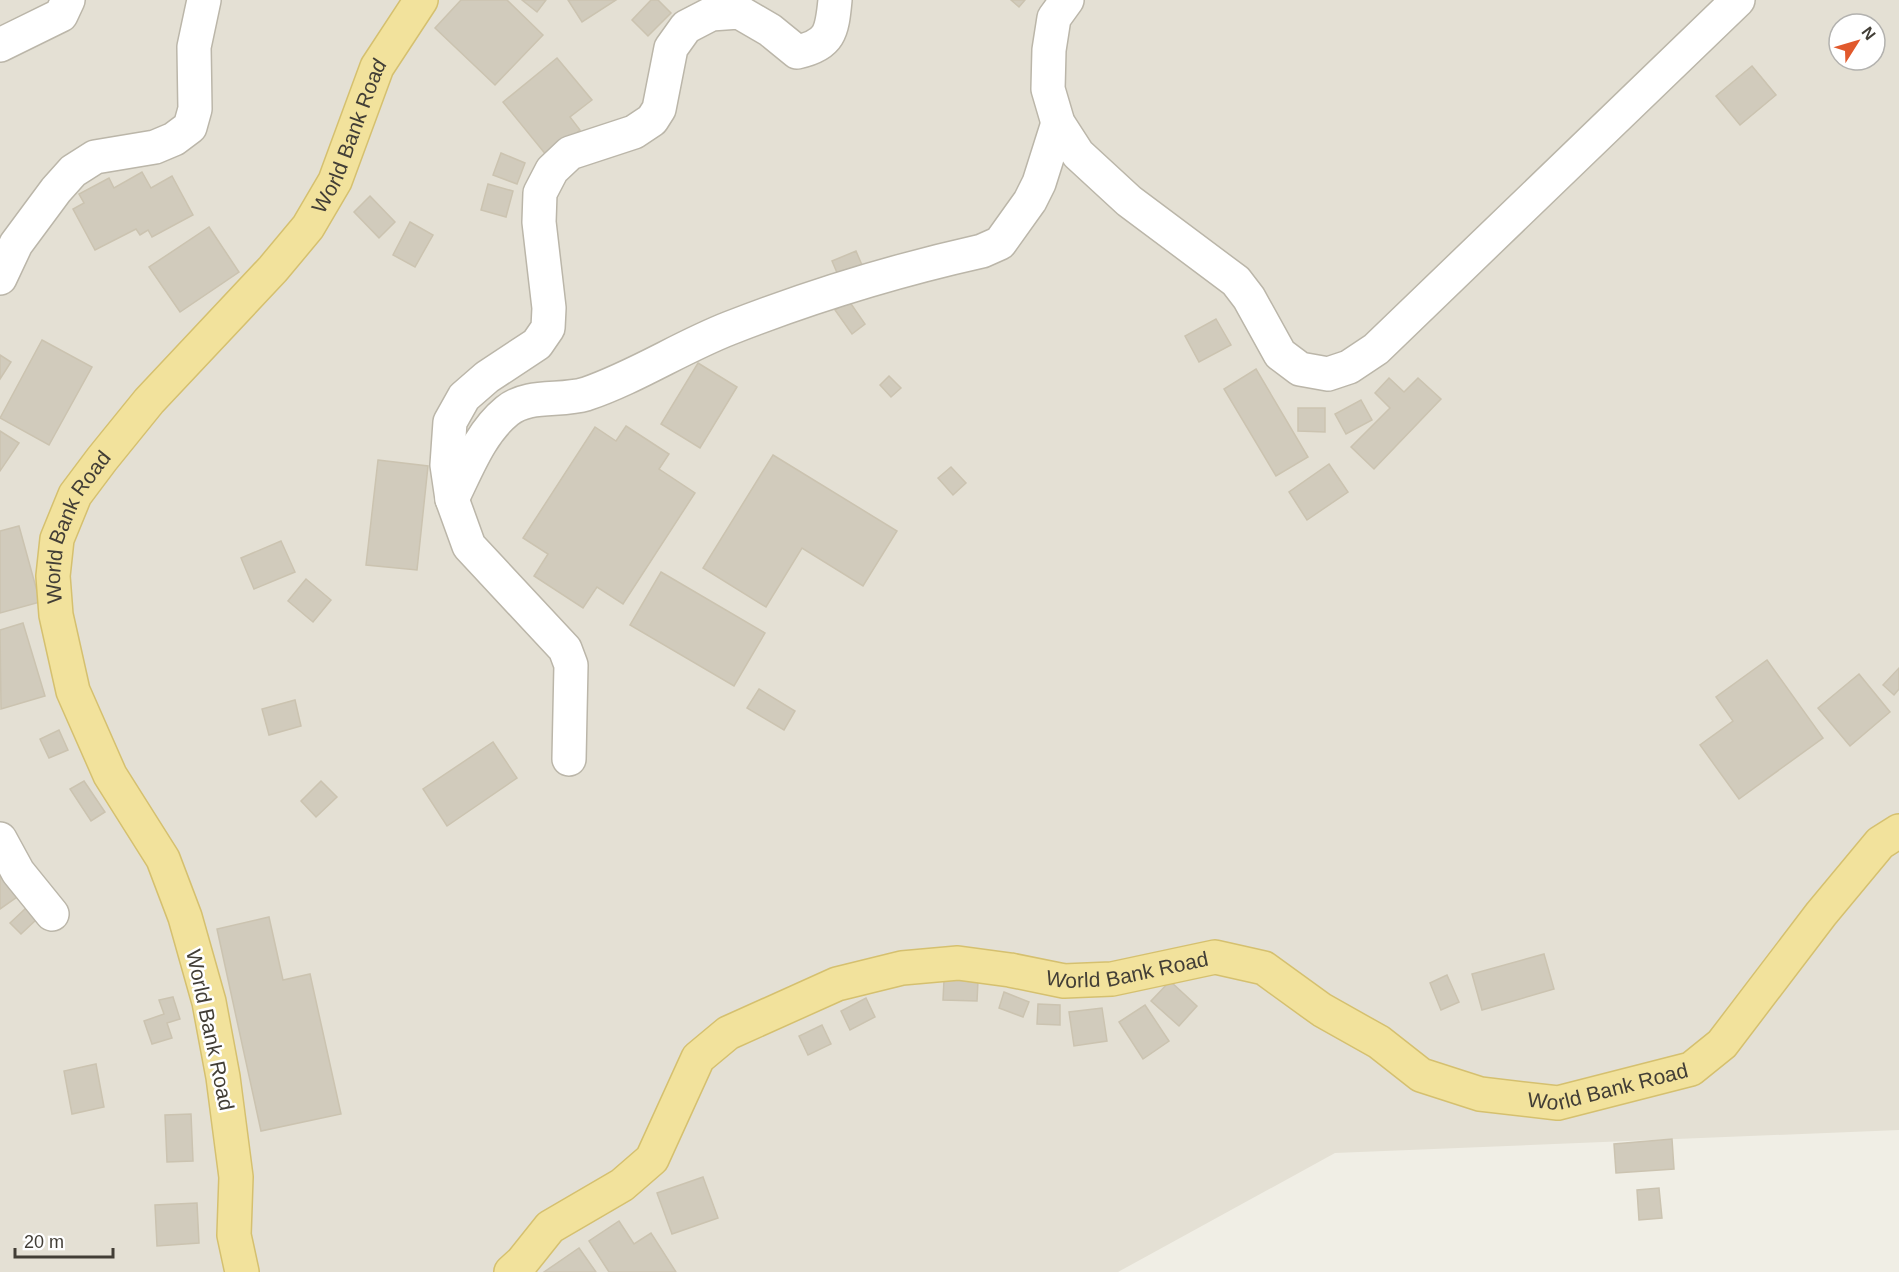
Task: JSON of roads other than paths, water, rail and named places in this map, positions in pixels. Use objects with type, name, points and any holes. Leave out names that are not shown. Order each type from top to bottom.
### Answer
[{"type":"main road","name":"World Bank Road","points":[[242,1272],[234,1235],[234,1166],[223,1077],[209,1002],[185,916],[163,859],[110,775],[73,691],[56,615],[53,576],[57,539],[75,495],[102,459],[149,401],[273,269],[308,227],[335,181],[377,67],[421,0]]},
{"type":"main road","name":"World Bank Road","points":[[511,1272],[550,1227],[622,1185],[652,1159],[698,1058],[728,1032],[837,984],[902,968],[957,963],[1010,970],[1064,981],[1112,979],[1215,957],[1264,968],[1322,1010],[1379,1042],[1421,1075],[1480,1094],[1558,1103],[1691,1069],[1722,1044],[1821,914],[1880,843],[1899,831]]},
{"type":"street","points":[[0,45],[62,15],[68,0]]},
{"type":"street","points":[[0,278],[16,244],[73,171],[95,157],[155,147],[174,139],[190,127],[195,109],[194,48],[204,0]]},
{"type":"street","points":[[569,759],[571,665],[565,649],[469,546],[452,499],[447,465],[450,422],[464,397],[487,377],[537,344],[548,327],[549,308],[539,222],[540,193],[552,170],[570,153],[634,132],[652,120],[659,109],[671,48],[686,27],[711,14],[739,12],[770,30],[797,52],[815,48],[828,36],[835,0]]},
{"type":"street","points":[[1067,0],[1054,18],[1049,50],[1048,89],[1058,123],[1078,154],[1129,201],[1236,281],[1249,298],[1280,354],[1300,369],[1328,374],[1349,368],[1376,349],[1738,0]]},
{"type":"street","points":[[452,499],[486,432],[508,410],[526,401],[583,395],[628,378],[728,329],[839,288],[982,251],[1000,243],[1030,201],[1039,183],[1058,123]]},
{"type":"street","points":[[0,839],[18,872],[52,914]]}]
